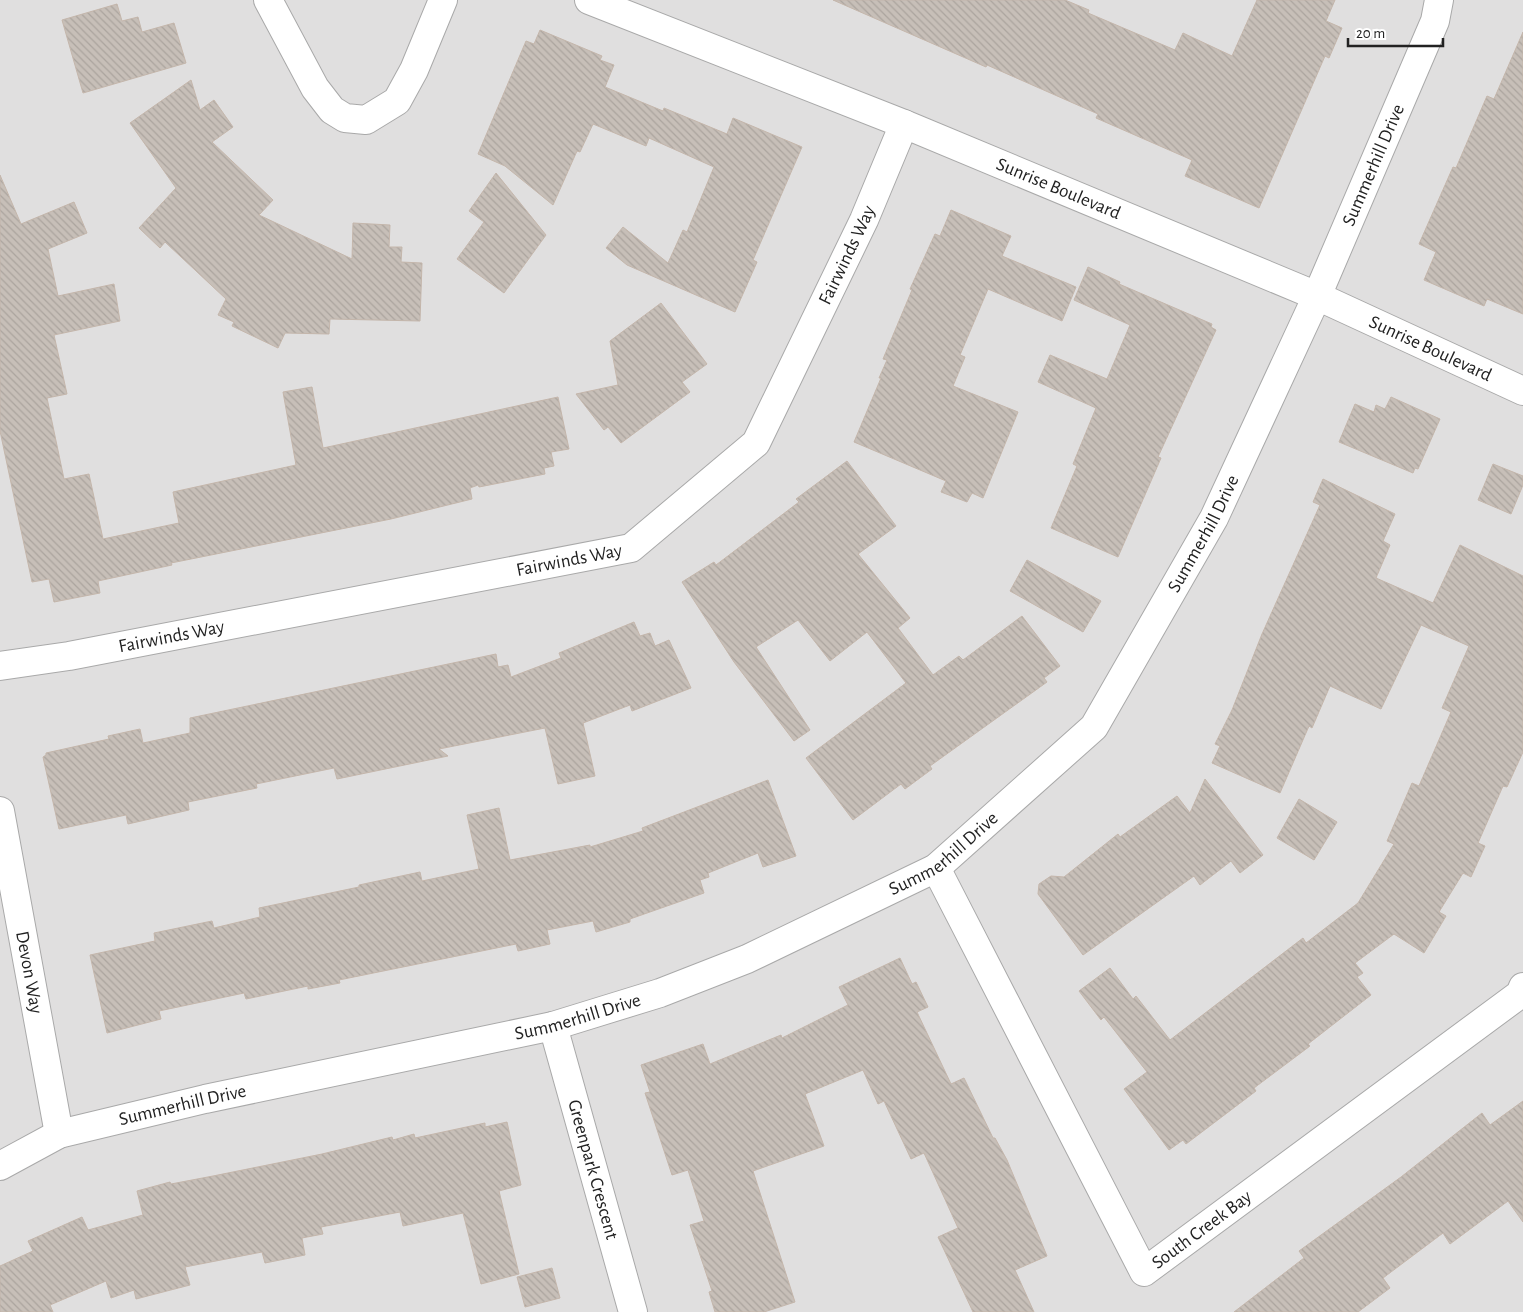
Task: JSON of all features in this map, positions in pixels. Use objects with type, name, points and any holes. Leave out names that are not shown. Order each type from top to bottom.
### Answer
[{"type":"street","points":[[268,0],[315,88],[332,110],[345,118],[366,120],[397,100],[414,70],[442,0]]},
{"type":"street","name":"Sunrise Boulevard","points":[[589,0],[904,124],[1318,296],[1523,391]]},
{"type":"street","name":"Summerhill Drive","points":[[0,1166],[59,1134],[205,1099],[553,1026],[660,993],[747,959],[936,868],[1094,727],[1214,518],[1318,296],[1435,21],[1439,0]]},
{"type":"street","name":"Fairwinds Way","points":[[0,666],[69,656],[631,548],[756,443],[864,220],[904,124]]},
{"type":"street","name":"Devon Way","points":[[0,812],[59,1134]]},
{"type":"street","name":"South Creek Bay","points":[[936,868],[1144,1272],[1520,994],[1523,987]]},
{"type":"street","name":"Greenpark Crescent","points":[[553,1026],[633,1312]]},
{"type":"shaded area","points":[[0,0],[1523,0],[1523,1312],[0,1312]]},
{"type":"building","points":[[833,0],[1065,0],[1089,10],[1088,13],[1175,50],[1183,33],[1232,56],[1257,0],[1335,0],[1326,21],[1342,28],[1329,58],[1325,56],[1259,208],[1185,176],[1192,160],[1096,118],[1098,114]]},
{"type":"building","points":[[117,4],[122,21],[138,17],[142,32],[174,23],[186,63],[83,93],[62,20]]},
{"type":"building","points":[[540,30],[602,56],[600,60],[614,65],[605,87],[663,111],[664,108],[727,134],[733,118],[802,147],[753,260],[757,262],[735,312],[627,265],[606,248],[623,227],[668,263],[683,230],[687,232],[714,167],[649,138],[646,146],[593,124],[580,152],[577,151],[553,205],[505,166],[478,154],[526,41],[534,44]]},
{"type":"building","points":[[1523,32],[1523,314],[1487,299],[1484,306],[1424,280],[1436,252],[1419,244],[1453,167],[1456,168],[1487,96],[1494,99]]},
{"type":"building","points":[[191,80],[200,110],[214,100],[233,127],[212,142],[273,200],[259,215],[352,259],[353,223],[390,225],[389,247],[402,247],[401,262],[422,263],[420,321],[330,319],[329,334],[285,333],[278,348],[232,326],[234,322],[218,315],[226,299],[165,242],[160,248],[139,228],[176,188],[130,123]]},
{"type":"building","points":[[496,173],[546,235],[504,293],[457,259],[484,222],[469,211]]},
{"type":"building","points":[[0,175],[21,224],[74,202],[87,233],[48,249],[58,296],[114,284],[120,321],[54,335],[67,394],[47,398],[64,479],[89,474],[103,539],[179,523],[173,492],[296,465],[283,392],[312,387],[323,448],[558,397],[569,449],[551,452],[554,466],[544,468],[545,474],[479,487],[478,485],[470,488],[472,499],[391,519],[171,563],[172,565],[98,581],[100,593],[54,602],[49,579],[32,582],[0,431]]},
{"type":"building","points":[[951,210],[1011,236],[1002,256],[1076,287],[1062,321],[988,289],[960,355],[965,357],[953,386],[1018,412],[983,498],[972,493],[967,502],[941,492],[946,481],[854,442],[881,378],[879,378],[887,360],[883,359],[912,290],[910,289],[935,234],[940,236]]},
{"type":"building","points":[[1088,267],[1120,282],[1119,284],[1212,324],[1211,327],[1216,330],[1158,457],[1161,458],[1118,557],[1051,528],[1077,466],[1073,464],[1096,408],[1038,382],[1050,355],[1107,379],[1130,325],[1074,300]]},
{"type":"building","points":[[661,303],[707,364],[682,382],[690,392],[621,443],[608,427],[604,430],[576,394],[618,385],[610,341]]},
{"type":"building","points":[[1391,397],[1440,419],[1418,469],[1415,468],[1413,473],[1339,442],[1355,404],[1374,412],[1376,405],[1385,409]]},
{"type":"building","points":[[847,461],[896,526],[858,554],[910,618],[898,628],[933,675],[959,656],[963,660],[1022,616],[1060,666],[1044,678],[1047,682],[930,766],[932,769],[905,789],[901,784],[853,820],[806,758],[906,683],[867,632],[830,661],[798,620],[756,647],[810,730],[794,741],[734,662],[682,582],[714,562],[716,565],[799,502],[796,499]]},
{"type":"building","points":[[1493,464],[1523,476],[1523,485],[1511,514],[1478,500]]},
{"type":"building","points":[[1323,479],[1395,514],[1383,541],[1390,545],[1376,578],[1433,603],[1460,545],[1523,576],[1523,752],[1507,787],[1503,786],[1478,843],[1485,846],[1471,877],[1463,873],[1439,912],[1446,916],[1424,953],[1394,934],[1355,963],[1363,973],[1357,977],[1371,995],[1308,1044],[1310,1046],[1254,1088],[1256,1091],[1186,1144],[1183,1140],[1169,1150],[1124,1089],[1147,1072],[1104,1017],[1101,1020],[1079,991],[1110,968],[1133,999],[1136,996],[1170,1040],[1303,938],[1306,943],[1358,903],[1394,844],[1387,841],[1412,783],[1419,786],[1451,712],[1442,708],[1469,646],[1421,625],[1381,709],[1330,686],[1312,728],[1309,726],[1280,793],[1212,763],[1220,746],[1215,744],[1232,710],[1262,634],[1320,505],[1313,502]]},
{"type":"building","points":[[1027,560],[1101,601],[1083,632],[1010,591]]},
{"type":"building","points":[[634,622],[640,636],[650,633],[655,646],[669,640],[691,688],[632,711],[630,705],[583,723],[595,776],[558,784],[545,728],[439,749],[448,756],[337,779],[334,768],[256,784],[257,788],[188,802],[189,810],[128,824],[126,815],[59,829],[43,757],[46,753],[109,739],[108,736],[140,729],[143,743],[190,733],[190,718],[496,654],[498,667],[508,665],[511,677],[561,658],[559,653]]},
{"type":"building","points":[[1205,779],[1263,855],[1240,873],[1231,861],[1200,885],[1194,876],[1083,955],[1038,894],[1039,884],[1051,876],[1064,877],[1118,834],[1120,837],[1177,796],[1190,813]]},
{"type":"building","points":[[768,780],[796,856],[763,867],[758,853],[708,873],[709,877],[700,880],[704,893],[630,919],[630,922],[596,932],[593,921],[547,930],[550,944],[518,951],[516,944],[339,980],[340,983],[308,989],[308,986],[246,999],[244,993],[159,1011],[161,1019],[107,1033],[90,955],[155,941],[154,933],[212,921],[214,928],[260,917],[259,908],[359,887],[359,885],[420,872],[422,881],[479,869],[467,815],[499,808],[510,860],[590,845],[590,847],[643,831],[642,828]]},
{"type":"building","points":[[1299,799],[1337,822],[1314,860],[1277,838]]},
{"type":"building","points":[[900,958],[912,984],[916,982],[928,1007],[917,1012],[951,1084],[964,1078],[993,1138],[995,1138],[1007,1160],[1047,1256],[1015,1270],[1034,1312],[973,1312],[938,1237],[958,1228],[924,1153],[911,1159],[884,1101],[878,1104],[863,1070],[805,1094],[824,1146],[753,1171],[795,1302],[764,1312],[715,1312],[709,1292],[712,1291],[690,1225],[704,1221],[688,1170],[672,1175],[645,1093],[650,1092],[641,1065],[703,1044],[710,1064],[781,1035],[782,1038],[848,1005],[839,987]]},
{"type":"building","points":[[1523,1101],[1523,1222],[1508,1201],[1450,1244],[1443,1233],[1383,1278],[1390,1288],[1358,1312],[1234,1312],[1304,1258],[1299,1251],[1401,1177],[1482,1113],[1490,1125]]},
{"type":"building","points":[[507,1122],[521,1185],[499,1191],[519,1274],[481,1284],[463,1213],[403,1226],[400,1212],[321,1227],[323,1234],[302,1238],[305,1255],[265,1263],[262,1252],[185,1267],[190,1285],[136,1299],[134,1290],[111,1298],[106,1281],[50,1305],[53,1312],[0,1312],[0,1266],[33,1251],[28,1241],[82,1217],[88,1230],[143,1215],[137,1191],[170,1182],[171,1184],[322,1154],[392,1137],[393,1140],[414,1134],[415,1138],[485,1123],[485,1127]]},
{"type":"building","points":[[552,1268],[560,1298],[525,1307],[517,1277]]}]
